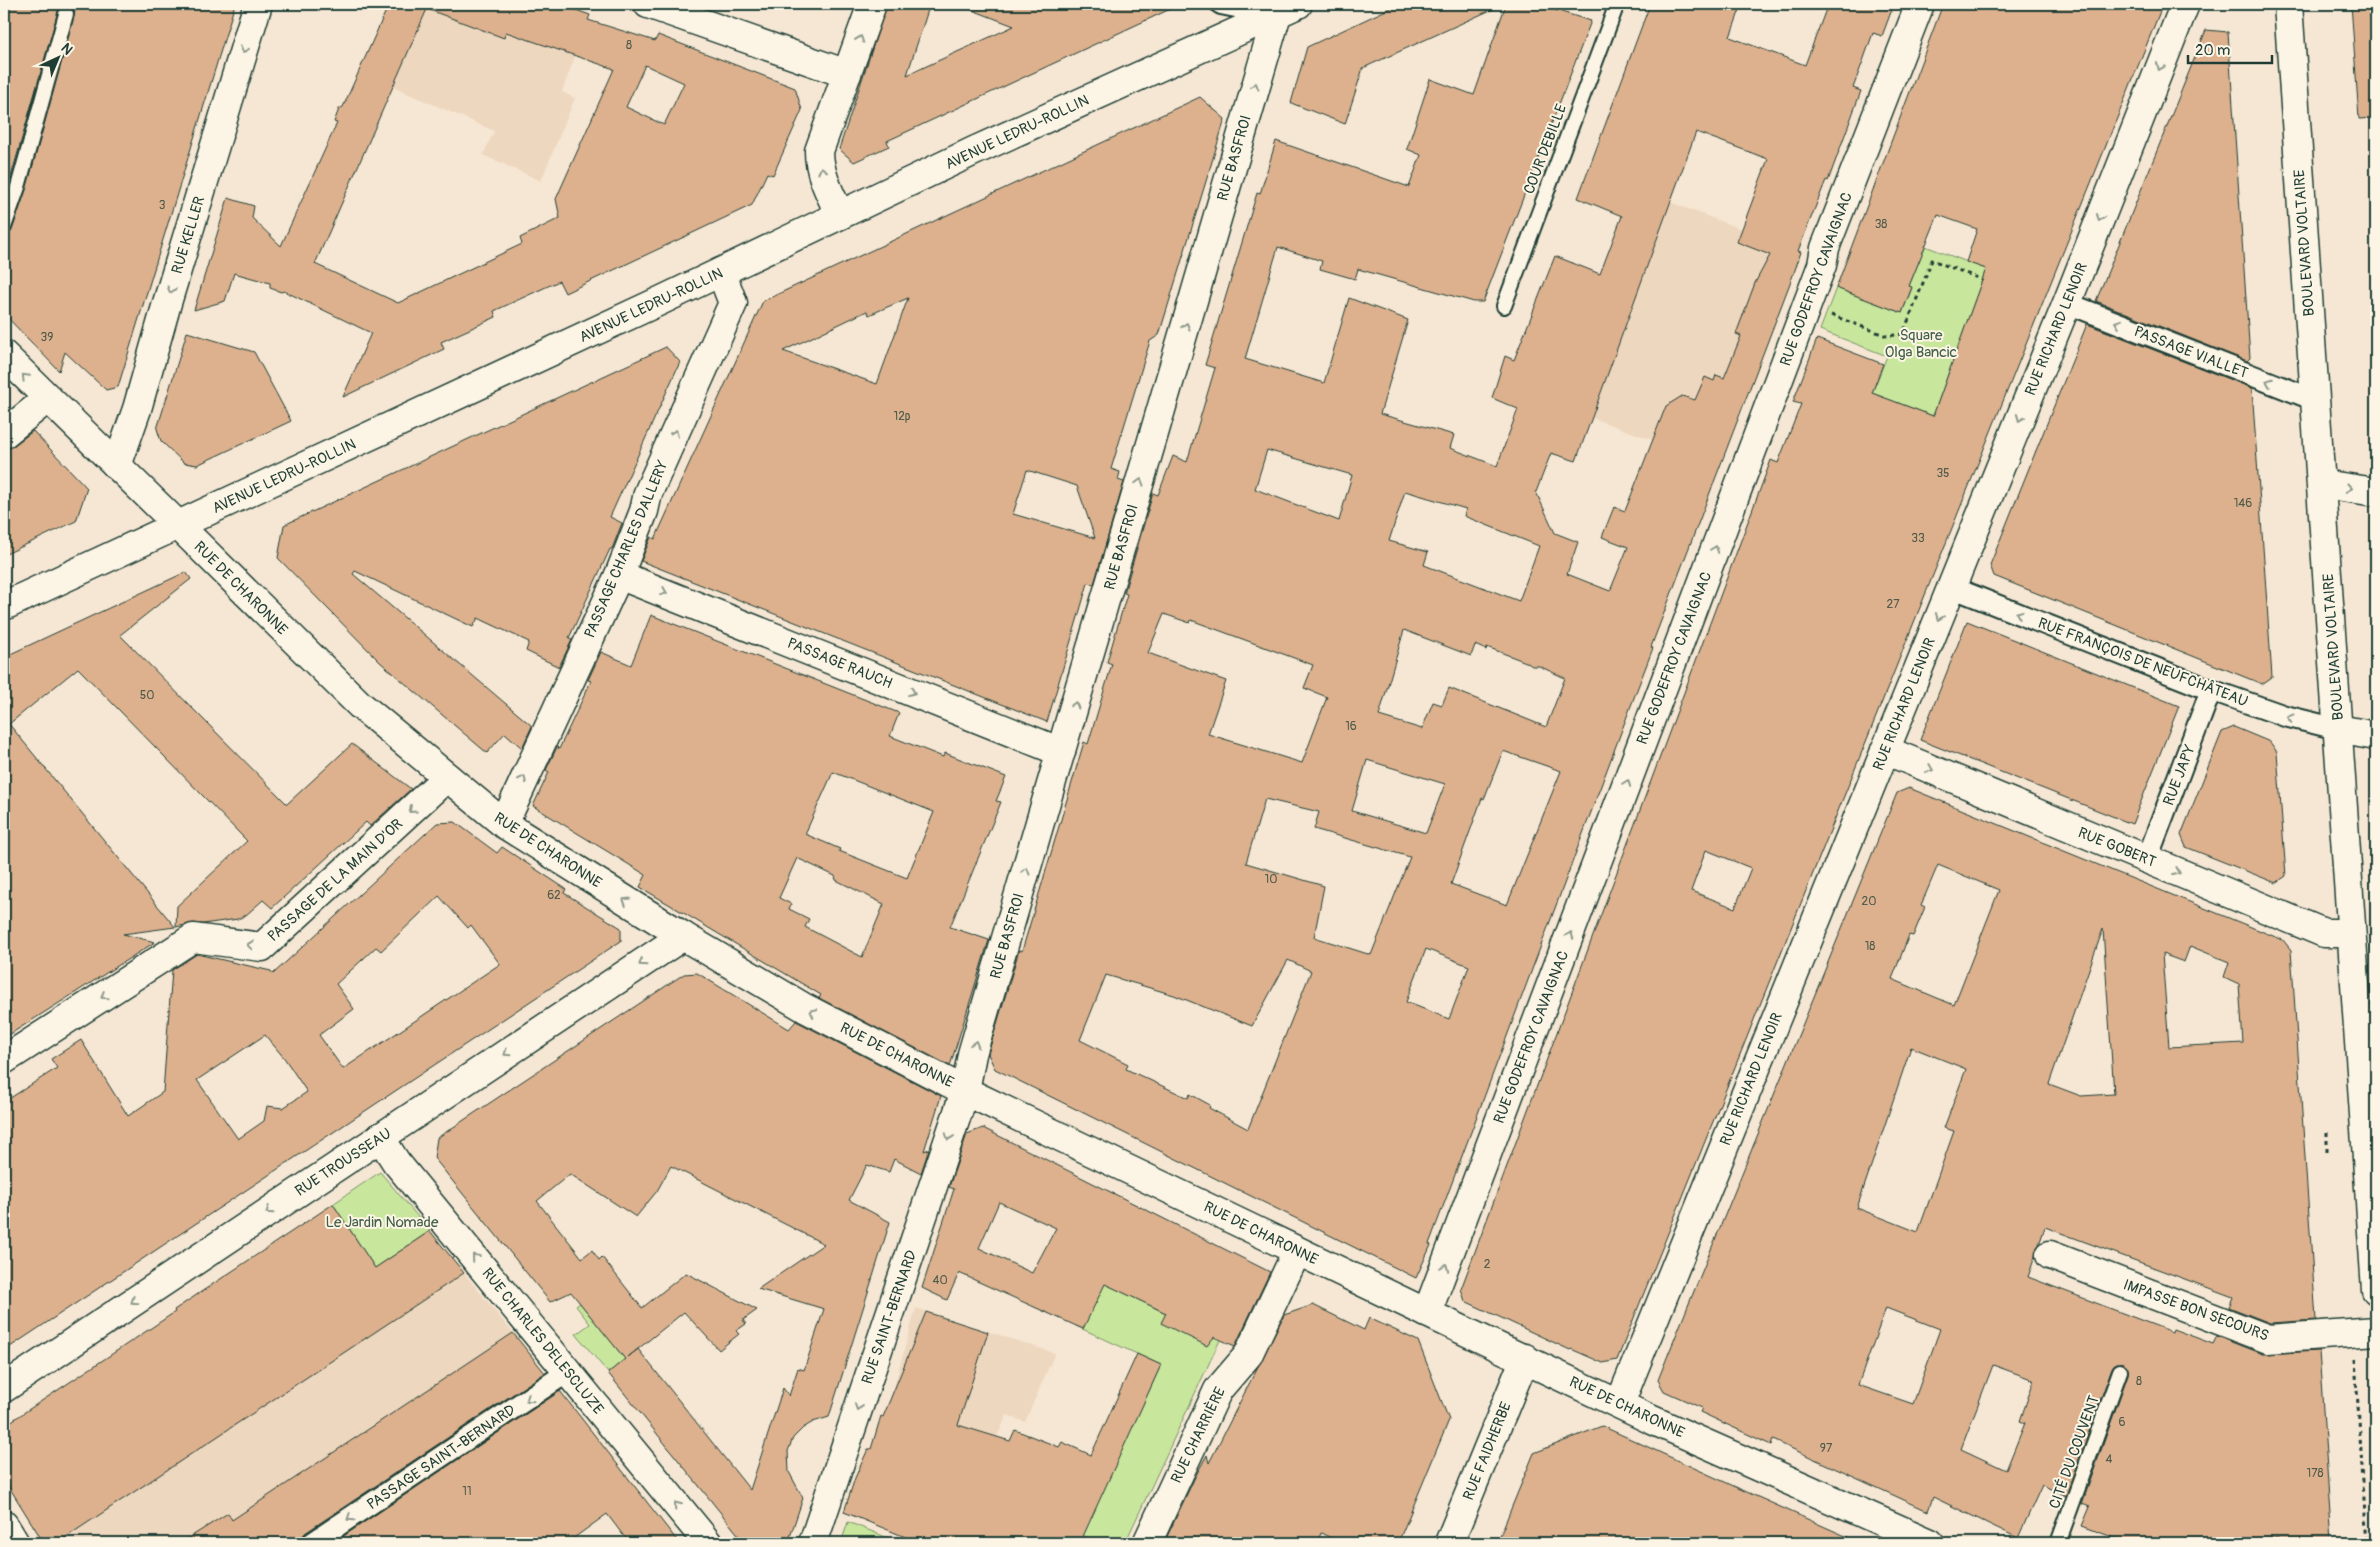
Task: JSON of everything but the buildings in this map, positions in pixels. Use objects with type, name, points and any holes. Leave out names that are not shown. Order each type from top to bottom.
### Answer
[{"type":"street","name":"RUE KELLER","points":[[117,466],[138,409],[167,303],[258,4]]},
{"type":"street","points":[[648,4],[847,74]]},
{"type":"street","points":[[840,215],[823,178],[819,165],[819,151],[872,4]]},
{"type":"street","points":[[1221,4],[1284,8]]},
{"type":"street","name":"RUE GODEFROY CAVAIGNAC","points":[[1427,1313],[1819,274],[1825,248],[1920,4]]},
{"type":"street","name":"RUE RICHARD LENOIR","points":[[1620,1403],[2066,303],[2185,4]]},
{"type":"street","name":"BOULEVARD VOLTAIRE","points":[[2288,4],[2351,933],[2373,1191],[2376,1290]]},
{"type":"street","name":"AVENUE LEDRU-ROLLIN","points":[[4,606],[1284,8]]},
{"type":"street","name":"RUE BASFROI","points":[[965,1091],[972,1054],[1284,8]]},
{"type":"street","name":"PASSAGE CHARLES DALLERY","points":[[504,824],[618,575],[644,511],[648,493],[734,303],[721,272]]},
{"type":"street","name":"PASSAGE VIALLET","points":[[2066,303],[2314,400]]},
{"type":"street","name":"RUE DE CHARONNE","points":[[4,355],[360,705],[504,824],[683,936],[805,1008],[965,1091],[1650,1419],[1930,1543]]},
{"type":"street","points":[[4,434],[47,399]]},
{"type":"street","points":[[2322,484],[2376,492]]},
{"type":"street","name":"PASSAGE RAUCH","points":[[618,575],[1061,752]]},
{"type":"street","name":"RUE FRANÇOIS DE NEUFCHÂTEAU","points":[[1951,587],[2211,690],[2285,716],[2338,729]]},
{"type":"street","name":"RUE JAPY","points":[[2147,859],[2211,690]]},
{"type":"street","points":[[2338,729],[2376,736]]},
{"type":"street","name":"RUE GOBERT","points":[[1885,750],[2324,933],[2351,933]]},
{"type":"street","name":"PASSAGE DE LA MAIN D'OR","points":[[4,1060],[193,938],[262,947],[447,777]]},
{"type":"street","name":"RUE TROUSSEAU","points":[[4,1388],[683,936]]},
{"type":"street","name":"RUE SAINT-BERNARD","points":[[812,1543],[965,1091]]},
{"type":"street","name":"RUE CHARLES DELESCLUZE","points":[[380,1137],[396,1162],[708,1543]]},
{"type":"street","name":"RUE CHARRIÈRE","points":[[1147,1543],[1218,1390],[1248,1355],[1297,1251]]},
{"type":"street","name":"IMPASSE BON SECOURS","points":[[2050,1255],[2268,1339],[2376,1331]]},
{"type":"street","name":"RUE FAIDHERBE","points":[[1449,1543],[1525,1358]]},
{"type":"street","name":"PASSAGE SAINT-BERNARD","points":[[312,1543],[569,1372]]},
{"type":"street","points":[[4,1525],[15,1543]]},
{"type":"lane","name":"COUR DEBILLE","points":[[1504,306],[1617,4]]},
{"type":"lane","points":[[4,228],[18,186],[66,14]]},
{"type":"lane","name":"CITÉ DU COUVENT","points":[[2058,1543],[2120,1371]]},
{"type":"path","points":[[1826,313],[1887,336],[1903,334],[1932,260],[1983,280]]},
{"type":"path","points":[[2327,1132],[2327,1153]]},
{"type":"shaded area","points":[[399,4],[559,4],[590,15],[562,92],[575,98],[541,181],[483,155],[494,131],[393,87],[426,12]]},
{"type":"shaded area","points":[[1670,202],[1801,252],[1738,420],[1736,419],[1719,464],[1592,418]]},
{"type":"shaded area","points":[[430,1231],[513,1333],[197,1543],[44,1543],[20,1505]]},
{"type":"shaded area","points":[[916,1308],[1055,1353],[1025,1422],[1007,1415],[997,1437],[889,1404]]},
{"type":"green space","name":"Square Olga Bancic","points":[[1925,246],[1986,269],[1933,416],[1872,393],[1887,356],[1820,330],[1836,288],[1902,313],[1912,288],[1909,286]]},
{"type":"green space","name":"Le Jardin Nomade","points":[[380,1172],[430,1231],[375,1268],[333,1204]]},
{"type":"green space","points":[[1098,1280],[1220,1340],[1125,1543],[1100,1543],[1082,1535],[1161,1365],[1076,1326]]},
{"type":"green space","points":[[580,1303],[625,1359],[608,1373],[576,1334],[590,1324],[576,1306]]},
{"type":"green space","points":[[848,1522],[901,1543],[841,1543]]}]
